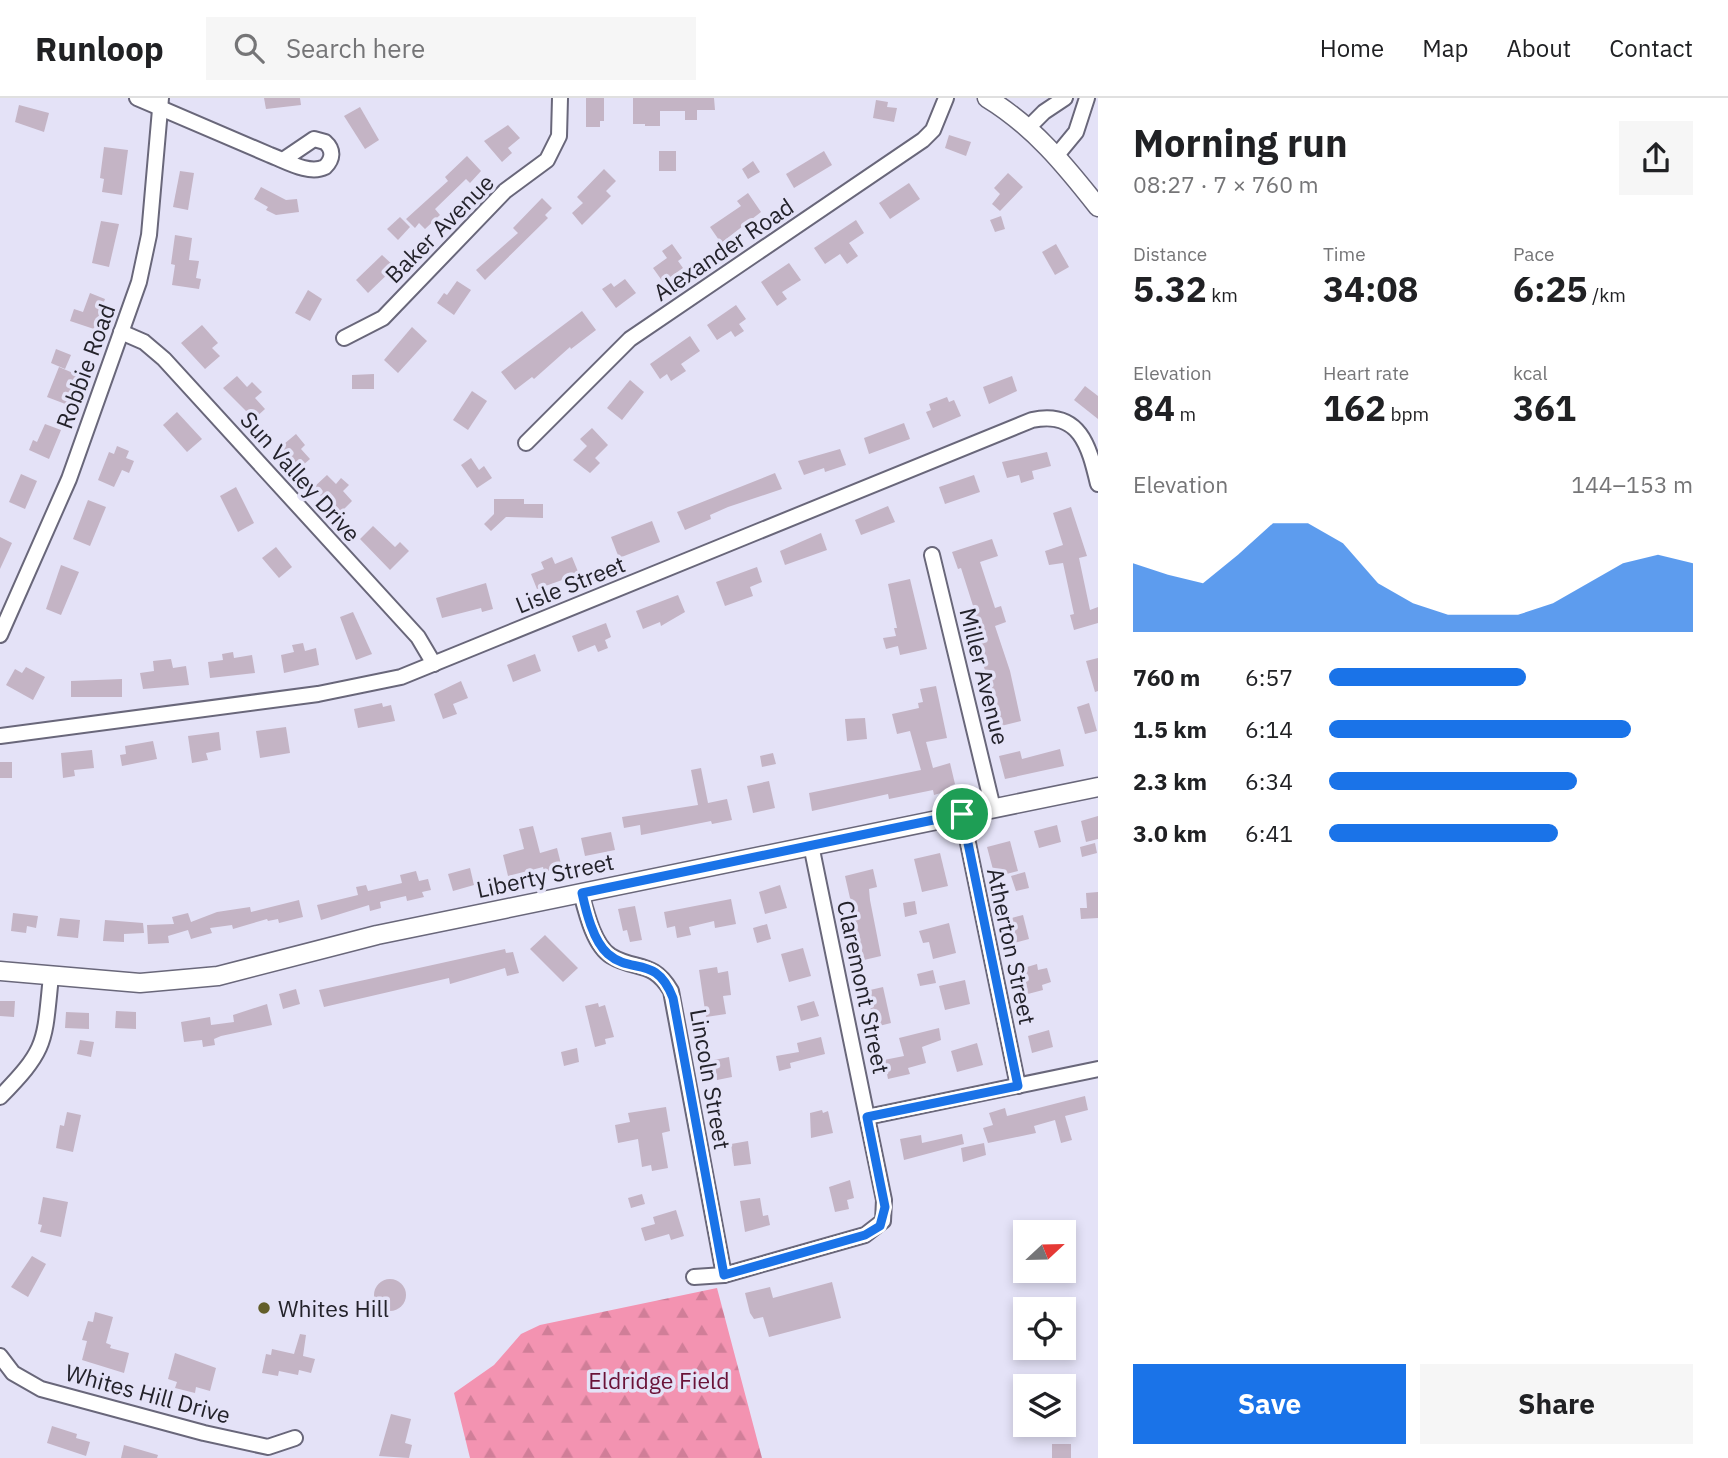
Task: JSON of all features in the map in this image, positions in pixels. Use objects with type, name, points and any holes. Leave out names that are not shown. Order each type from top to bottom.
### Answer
[{"type":"main road","points":[[987,98],[1028,128],[1057,155],[1098,207]]},
{"type":"main road","name":"Liberty Street","points":[[0,971],[140,983],[205,978],[257,968],[377,935],[1098,787]]},
{"type":"street","points":[[137,98],[160,103],[284,160],[310,169],[321,170],[331,160],[330,148],[322,140],[307,141],[284,160]]},
{"type":"street","name":"Baker Avenue","points":[[344,338],[383,318],[505,191],[547,160],[559,136],[560,98]]},
{"type":"street","name":"Alexander Road","points":[[526,443],[630,339],[923,140],[933,130],[946,98]]},
{"type":"street","points":[[1028,128],[1044,112],[1065,98]]},
{"type":"street","points":[[1057,155],[1076,132],[1087,98]]},
{"type":"street","name":"Robbie Road","points":[[0,635],[62,495],[121,332],[148,246],[160,103]]},
{"type":"street","name":"Sun Valley Drive","points":[[121,332],[144,342],[164,359],[418,637],[434,664]]},
{"type":"street","name":"Lisle Street","points":[[0,736],[325,693],[391,679],[434,664],[1031,420],[1054,419],[1077,430],[1088,450],[1098,484]]},
{"type":"street","name":"Miller Avenue","points":[[932,555],[993,808]]},
{"type":"street","name":"Atherton Street","points":[[962,814],[1018,1086]]},
{"type":"street","name":"Claremont Street","points":[[724,1275],[865,1235],[883,1221],[884,1200],[811,845]]},
{"type":"street","name":"Lincoln Street","points":[[582,893],[605,951],[615,958],[656,973],[673,998],[724,1275]]},
{"type":"street","points":[[0,1097],[32,1064],[40,1051],[51,976]]},
{"type":"street","points":[[867,1117],[1098,1069]]},
{"type":"street","points":[[694,1277],[724,1275]]},
{"type":"street","name":"Whites Hill Drive","points":[[0,1356],[13,1374],[41,1389],[268,1447],[295,1438]]},
{"type":"green space","name":"Eldridge Field","points":[[717,1288],[762,1458],[470,1458],[454,1393],[494,1365],[521,1334],[540,1325]]},
{"type":"building","points":[[264,98],[300,98],[301,105],[266,109]]},
{"type":"building","points":[[586,98],[604,98],[604,121],[600,121],[600,127],[586,127]]},
{"type":"building","points":[[633,98],[714,98],[715,110],[697,110],[697,120],[685,120],[685,111],[660,111],[660,126],[645,126],[633,124]]},
{"type":"building","points":[[876,100],[888,102],[887,107],[897,108],[894,122],[873,118]]},
{"type":"building","points":[[19,105],[49,113],[44,132],[15,122]]},
{"type":"building","points":[[360,107],[379,140],[365,149],[344,116]]},
{"type":"building","points":[[508,125],[520,138],[508,148],[512,153],[502,162],[484,141]]},
{"type":"building","points":[[949,135],[971,142],[966,156],[945,148]]},
{"type":"building","points":[[104,147],[128,150],[122,195],[102,192],[104,179],[100,178]]},
{"type":"building","points":[[659,151],[676,151],[676,171],[659,171]]},
{"type":"building","points":[[824,151],[832,165],[794,188],[786,174]]},
{"type":"building","points":[[467,156],[481,171],[470,183],[466,179],[435,209],[440,215],[425,229],[419,223],[415,228],[406,219],[448,181],[445,177]]},
{"type":"building","points":[[753,161],[760,172],[748,179],[742,169]]},
{"type":"building","points":[[604,169],[616,181],[606,191],[611,196],[582,225],[572,213],[583,203],[577,197]]},
{"type":"building","points":[[180,171],[194,173],[188,210],[173,207]]},
{"type":"building","points":[[1008,173],[1023,187],[1000,211],[992,204],[1000,194],[994,188]]},
{"type":"building","points":[[909,183],[920,199],[890,219],[879,203]]},
{"type":"building","points":[[261,187],[286,200],[297,199],[299,212],[276,215],[266,210],[268,207],[254,199]]},
{"type":"building","points":[[748,193],[761,212],[721,243],[710,227],[741,206],[737,201]]},
{"type":"building","points":[[542,198],[552,208],[545,215],[548,218],[485,280],[476,270],[518,233],[513,228]]},
{"type":"building","points":[[1001,216],[1005,229],[995,232],[990,220]]},
{"type":"building","points":[[400,217],[410,227],[398,240],[387,229]]},
{"type":"building","points":[[856,220],[864,233],[849,243],[858,256],[847,264],[840,254],[825,264],[814,248]]},
{"type":"building","points":[[101,221],[119,224],[109,267],[92,263]]},
{"type":"building","points":[[175,235],[192,238],[189,260],[199,261],[196,278],[201,279],[199,289],[172,285],[175,265],[171,264]]},
{"type":"building","points":[[672,244],[682,258],[678,261],[683,268],[663,282],[653,268],[667,258],[662,251]]},
{"type":"building","points":[[1056,244],[1069,267],[1055,275],[1042,252]]},
{"type":"building","points":[[382,255],[395,267],[368,293],[356,280]]},
{"type":"building","points":[[789,263],[801,280],[782,292],[787,299],[777,306],[761,282]]},
{"type":"building","points":[[625,279],[636,293],[616,308],[602,289],[611,283],[614,287]]},
{"type":"building","points":[[457,281],[471,290],[454,315],[437,303]]},
{"type":"building","points":[[308,290],[322,299],[310,321],[295,313]]},
{"type":"building","points":[[90,293],[105,299],[94,329],[70,321],[74,309],[83,312]]},
{"type":"building","points":[[736,305],[746,319],[739,324],[744,331],[735,337],[731,331],[717,340],[707,325]]},
{"type":"building","points":[[582,311],[596,330],[571,349],[570,347],[534,379],[532,377],[515,390],[501,372]]},
{"type":"building","points":[[202,325],[218,343],[212,348],[220,356],[205,369],[181,343]]},
{"type":"building","points":[[412,327],[427,341],[398,373],[384,360]]},
{"type":"building","points":[[690,336],[700,351],[681,364],[686,371],[671,381],[667,374],[660,379],[650,364]]},
{"type":"building","points":[[56,349],[71,355],[65,369],[51,363]]},
{"type":"building","points":[[59,367],[80,376],[68,405],[47,397]]},
{"type":"building","points":[[374,374],[374,389],[352,389],[352,375]]},
{"type":"building","points":[[237,376],[247,387],[252,382],[262,392],[255,398],[265,409],[254,419],[223,388]]},
{"type":"building","points":[[1012,376],[1017,391],[989,404],[983,387]]},
{"type":"building","points":[[630,380],[644,392],[622,420],[607,408]]},
{"type":"building","points":[[1085,386],[1098,396],[1098,419],[1074,400]]},
{"type":"building","points":[[472,391],[487,401],[468,430],[453,420]]},
{"type":"building","points":[[947,397],[949,402],[954,400],[961,416],[933,428],[926,412],[931,410],[929,404]]},
{"type":"building","points":[[177,412],[202,439],[187,452],[163,425]]},
{"type":"building","points":[[904,423],[910,439],[869,454],[864,438]]},
{"type":"building","points":[[45,424],[61,430],[49,459],[29,450],[33,440],[37,442]]},
{"type":"building","points":[[592,428],[608,445],[595,458],[600,463],[590,473],[573,460],[587,446],[580,439]]},
{"type":"building","points":[[296,434],[305,445],[301,449],[310,459],[296,471],[278,449]]},
{"type":"building","points":[[117,446],[129,451],[126,458],[134,461],[129,473],[122,470],[114,487],[98,480],[109,452],[114,454]]},
{"type":"building","points":[[840,449],[846,465],[825,472],[824,468],[804,475],[798,461]]},
{"type":"building","points":[[1047,452],[1051,466],[1032,471],[1034,479],[1021,483],[1019,475],[1007,478],[1002,462]]},
{"type":"building","points":[[471,458],[479,470],[484,466],[492,478],[477,488],[461,465]]},
{"type":"building","points":[[775,473],[782,489],[728,507],[710,515],[711,519],[685,530],[677,512]]},
{"type":"building","points":[[21,474],[37,481],[25,509],[9,502]]},
{"type":"building","points":[[327,475],[336,484],[341,478],[349,485],[343,491],[352,501],[339,514],[313,488]]},
{"type":"building","points":[[974,475],[980,492],[945,504],[939,487]]},
{"type":"building","points":[[236,487],[254,523],[238,532],[220,496]]},
{"type":"building","points":[[494,499],[524,499],[524,504],[543,504],[543,518],[506,517],[491,531],[484,524],[494,514]]},
{"type":"building","points":[[88,500],[106,507],[90,546],[73,539]]},
{"type":"building","points":[[888,506],[895,522],[861,535],[855,520]]},
{"type":"building","points":[[1071,507],[1087,556],[1079,558],[1090,610],[1098,607],[1098,623],[1074,630],[1070,615],[1074,614],[1063,563],[1049,565],[1045,551],[1063,545],[1053,513]]},
{"type":"building","points":[[652,521],[660,542],[619,558],[611,537]]},
{"type":"building","points":[[373,526],[395,547],[400,542],[409,551],[390,570],[360,539]]},
{"type":"building","points":[[821,533],[827,550],[785,565],[780,551]]},
{"type":"building","points":[[0,537],[12,543],[0,569]]},
{"type":"building","points":[[992,539],[998,556],[980,562],[995,608],[1001,606],[1006,622],[995,626],[1010,671],[1021,721],[997,727],[977,644],[980,642],[971,613],[975,612],[961,568],[958,569],[952,552]]},
{"type":"building","points":[[276,547],[292,567],[279,578],[262,558]]},
{"type":"building","points":[[552,557],[555,564],[572,557],[579,574],[537,589],[531,574],[544,569],[541,562]]},
{"type":"building","points":[[61,565],[79,572],[61,615],[46,609]]},
{"type":"building","points":[[757,567],[762,582],[750,587],[753,596],[725,606],[716,582]]},
{"type":"building","points":[[910,579],[927,649],[900,655],[898,646],[886,649],[883,638],[896,636],[894,628],[897,628],[888,584]]},
{"type":"building","points":[[486,583],[493,609],[482,612],[481,608],[442,618],[436,598]]},
{"type":"building","points":[[678,595],[685,612],[661,626],[660,622],[643,629],[636,611]]},
{"type":"building","points":[[353,612],[372,654],[356,660],[340,617]]},
{"type":"building","points":[[606,623],[611,637],[605,640],[608,648],[598,652],[595,645],[578,652],[572,636]]},
{"type":"building","points":[[303,643],[305,651],[316,648],[319,665],[284,673],[281,655],[294,652],[292,645]]},
{"type":"building","points":[[233,652],[234,658],[252,655],[255,673],[210,678],[208,662],[223,660],[222,654]]},
{"type":"building","points":[[535,654],[541,671],[513,682],[507,665]]},
{"type":"building","points":[[1098,658],[1098,691],[1095,692],[1086,661]]},
{"type":"building","points":[[171,659],[173,668],[186,666],[189,685],[143,689],[140,673],[154,671],[153,661]]},
{"type":"building","points":[[26,667],[45,677],[33,700],[6,685],[15,669],[22,673]]},
{"type":"building","points":[[122,679],[122,697],[71,697],[71,681]]},
{"type":"building","points":[[461,681],[468,698],[453,704],[457,714],[443,719],[434,694]]},
{"type":"building","points":[[936,686],[947,738],[926,742],[933,768],[950,763],[955,784],[950,786],[951,790],[934,795],[933,790],[889,799],[888,794],[812,811],[809,793],[921,770],[910,731],[897,734],[892,714],[919,708],[918,703],[923,702],[920,689]]},
{"type":"building","points":[[382,703],[383,707],[391,705],[395,721],[358,728],[354,709]]},
{"type":"building","points":[[1089,703],[1097,731],[1085,734],[1077,707]]},
{"type":"building","points":[[865,718],[867,739],[847,741],[845,719]]},
{"type":"building","points":[[286,727],[290,753],[260,758],[256,731]]},
{"type":"building","points":[[219,732],[221,750],[206,753],[208,760],[192,763],[188,736]]},
{"type":"building","points":[[153,741],[157,759],[122,766],[120,755],[126,754],[125,746]]},
{"type":"building","points":[[1060,749],[1064,766],[1005,779],[999,756],[1020,751],[1022,759]]},
{"type":"building","points":[[92,750],[94,768],[74,770],[75,776],[63,778],[61,753]]},
{"type":"building","points":[[773,753],[776,764],[762,767],[760,756]]},
{"type":"building","points":[[0,762],[12,762],[12,778],[0,778]]},
{"type":"building","points":[[701,768],[708,803],[727,799],[732,820],[712,824],[711,821],[641,835],[640,825],[624,828],[622,817],[698,805],[691,770]]},
{"type":"building","points":[[769,781],[775,808],[753,813],[747,786]]},
{"type":"building","points":[[1098,816],[1098,839],[1086,842],[1081,821]]},
{"type":"building","points":[[1057,825],[1061,842],[1039,848],[1034,831]]},
{"type":"building","points":[[533,826],[540,853],[557,848],[562,868],[544,872],[543,867],[508,876],[503,855],[524,849],[519,829]]},
{"type":"building","points":[[611,832],[615,850],[585,856],[581,838]]},
{"type":"building","points":[[1010,841],[1018,871],[995,877],[987,847]]},
{"type":"building","points":[[1095,843],[1097,853],[1082,857],[1080,847]]},
{"type":"building","points":[[940,853],[948,886],[922,892],[914,859]]},
{"type":"building","points":[[470,868],[474,885],[453,891],[448,874]]},
{"type":"building","points":[[873,869],[877,887],[869,889],[870,900],[881,956],[864,960],[845,876]]},
{"type":"building","points":[[416,871],[419,881],[428,879],[431,890],[422,892],[424,897],[407,901],[406,896],[380,902],[381,908],[370,911],[369,905],[321,920],[317,905],[358,895],[356,887],[366,885],[368,891],[402,883],[400,875]]},
{"type":"building","points":[[1025,872],[1029,888],[1016,891],[1011,876]]},
{"type":"building","points":[[780,885],[787,908],[765,914],[759,892]]},
{"type":"building","points":[[1098,892],[1098,918],[1081,919],[1080,908],[1087,908],[1086,893]]},
{"type":"building","points":[[731,899],[736,924],[715,928],[714,921],[689,927],[691,935],[677,938],[675,926],[667,928],[664,912]]},
{"type":"building","points":[[299,900],[303,917],[279,923],[278,919],[267,919],[233,929],[232,925],[210,928],[212,933],[191,939],[188,930],[168,936],[169,943],[148,944],[147,925],[174,924],[172,917],[188,913],[191,922],[217,912],[250,907],[251,912]]},
{"type":"building","points":[[915,901],[917,914],[905,917],[903,903]]},
{"type":"building","points":[[635,906],[642,940],[630,942],[627,930],[623,931],[618,909]]},
{"type":"building","points":[[13,913],[38,916],[36,928],[27,926],[26,933],[11,931]]},
{"type":"building","points":[[1023,915],[1029,939],[1010,944],[1008,919]]},
{"type":"building","points":[[60,918],[80,920],[78,938],[57,936]]},
{"type":"building","points":[[105,920],[143,923],[144,933],[124,934],[124,942],[103,941]]},
{"type":"building","points":[[949,923],[956,953],[933,959],[929,942],[923,943],[919,931]]},
{"type":"building","points":[[767,924],[771,939],[757,943],[753,928]]},
{"type":"building","points":[[545,935],[578,968],[563,982],[530,949]]},
{"type":"building","points":[[803,948],[811,976],[789,982],[781,954]]},
{"type":"building","points":[[505,949],[506,953],[513,952],[519,973],[507,976],[505,968],[450,984],[449,978],[324,1007],[319,990]]},
{"type":"building","points":[[1037,964],[1038,970],[1047,968],[1051,982],[1042,985],[1043,990],[1024,995],[1017,970]]},
{"type":"building","points":[[717,967],[718,973],[728,971],[731,995],[723,996],[726,1014],[706,1017],[699,970]]},
{"type":"building","points":[[933,970],[936,983],[920,986],[917,974]]},
{"type":"building","points":[[965,980],[970,1004],[945,1010],[939,986]]},
{"type":"building","points":[[883,987],[891,1023],[875,1027],[866,991]]},
{"type":"building","points":[[296,989],[300,1004],[283,1009],[279,994]]},
{"type":"building","points":[[0,1001],[15,1001],[14,1017],[0,1016]]},
{"type":"building","points":[[814,1001],[819,1016],[801,1021],[797,1006]]},
{"type":"building","points":[[598,1003],[599,1007],[605,1005],[614,1037],[605,1039],[606,1044],[595,1047],[585,1006]]},
{"type":"building","points":[[267,1004],[272,1025],[221,1036],[214,1039],[215,1045],[203,1047],[202,1040],[184,1042],[181,1022],[210,1017],[211,1025],[234,1022],[233,1015]]},
{"type":"building","points":[[116,1011],[136,1012],[136,1029],[115,1028]]},
{"type":"building","points":[[66,1012],[89,1013],[89,1029],[65,1028]]},
{"type":"building","points":[[939,1028],[941,1040],[922,1047],[926,1063],[908,1068],[910,1074],[888,1079],[884,1060],[904,1056],[899,1038]]},
{"type":"building","points":[[1049,1030],[1053,1047],[1032,1053],[1028,1036]]},
{"type":"building","points":[[821,1037],[825,1054],[790,1063],[791,1068],[779,1071],[776,1056],[799,1052],[797,1043]]},
{"type":"building","points":[[80,1040],[94,1042],[91,1057],[77,1054]]},
{"type":"building","points":[[977,1043],[983,1065],[957,1072],[951,1051]]},
{"type":"building","points":[[577,1048],[579,1062],[564,1066],[561,1052]]},
{"type":"building","points":[[729,1057],[732,1077],[717,1080],[714,1060]]},
{"type":"building","points":[[1085,1096],[1088,1110],[1065,1116],[1072,1140],[1061,1143],[1055,1120],[1034,1126],[1036,1133],[988,1143],[983,1128],[993,1125],[989,1113],[1005,1108],[1007,1116]]},
{"type":"building","points":[[666,1107],[670,1131],[662,1133],[668,1168],[652,1171],[651,1165],[642,1167],[638,1139],[618,1143],[615,1125],[630,1122],[628,1113]]},
{"type":"building","points":[[822,1110],[823,1113],[828,1111],[833,1133],[811,1138],[810,1113]]},
{"type":"building","points":[[67,1112],[81,1115],[73,1152],[56,1148],[60,1125],[64,1126]]},
{"type":"building","points":[[962,1134],[964,1144],[904,1160],[900,1139],[921,1135],[922,1143]]},
{"type":"building","points":[[748,1141],[751,1164],[734,1166],[731,1144]]},
{"type":"building","points":[[984,1143],[986,1155],[963,1162],[961,1148]]},
{"type":"building","points":[[850,1180],[854,1198],[847,1200],[849,1209],[835,1212],[829,1187]]},
{"type":"building","points":[[642,1194],[645,1204],[631,1208],[628,1198]]},
{"type":"building","points":[[43,1197],[68,1202],[61,1237],[40,1232],[42,1225],[38,1224]]},
{"type":"building","points":[[760,1198],[763,1216],[768,1215],[770,1225],[745,1232],[740,1201]]},
{"type":"building","points":[[676,1210],[684,1236],[671,1240],[669,1234],[645,1241],[641,1228],[655,1224],[653,1217]]},
{"type":"building","points":[[32,1256],[46,1264],[28,1297],[11,1287]]},
{"type":"building","points":[[390,1279],[402,1283],[406,1295],[402,1307],[390,1311],[378,1307],[374,1295],[378,1283]]},
{"type":"building","points":[[832,1282],[841,1318],[769,1337],[763,1317],[754,1319],[750,1313],[745,1293],[770,1287],[773,1298]]},
{"type":"building","points":[[95,1312],[113,1317],[106,1343],[111,1345],[110,1348],[129,1353],[124,1373],[82,1360],[87,1341],[82,1340],[88,1321],[93,1322]]},
{"type":"building","points":[[300,1334],[306,1335],[303,1356],[315,1359],[311,1373],[299,1370],[298,1375],[279,1371],[278,1376],[262,1373],[266,1354],[271,1355],[272,1349],[294,1354]]},
{"type":"building","points":[[175,1353],[216,1368],[210,1391],[196,1387],[195,1393],[175,1388],[177,1382],[168,1379]]},
{"type":"building","points":[[391,1414],[411,1419],[405,1443],[412,1445],[409,1458],[379,1456]]},
{"type":"building","points":[[52,1426],[77,1434],[76,1438],[90,1442],[86,1456],[47,1443]]},
{"type":"building","points":[[1052,1444],[1071,1444],[1071,1458],[1052,1458]]},
{"type":"building","points":[[124,1445],[158,1455],[157,1458],[121,1458]]},
{"type":"place","name":"Whites Hill","points":[[264,1308]]},
{"type":"route","points":[[962,814],[1018,1086],[867,1117],[885,1207],[880,1226],[865,1235],[724,1275],[673,998],[662,977],[642,965],[622,961],[605,951],[586,909],[582,893],[962,814]]}]
